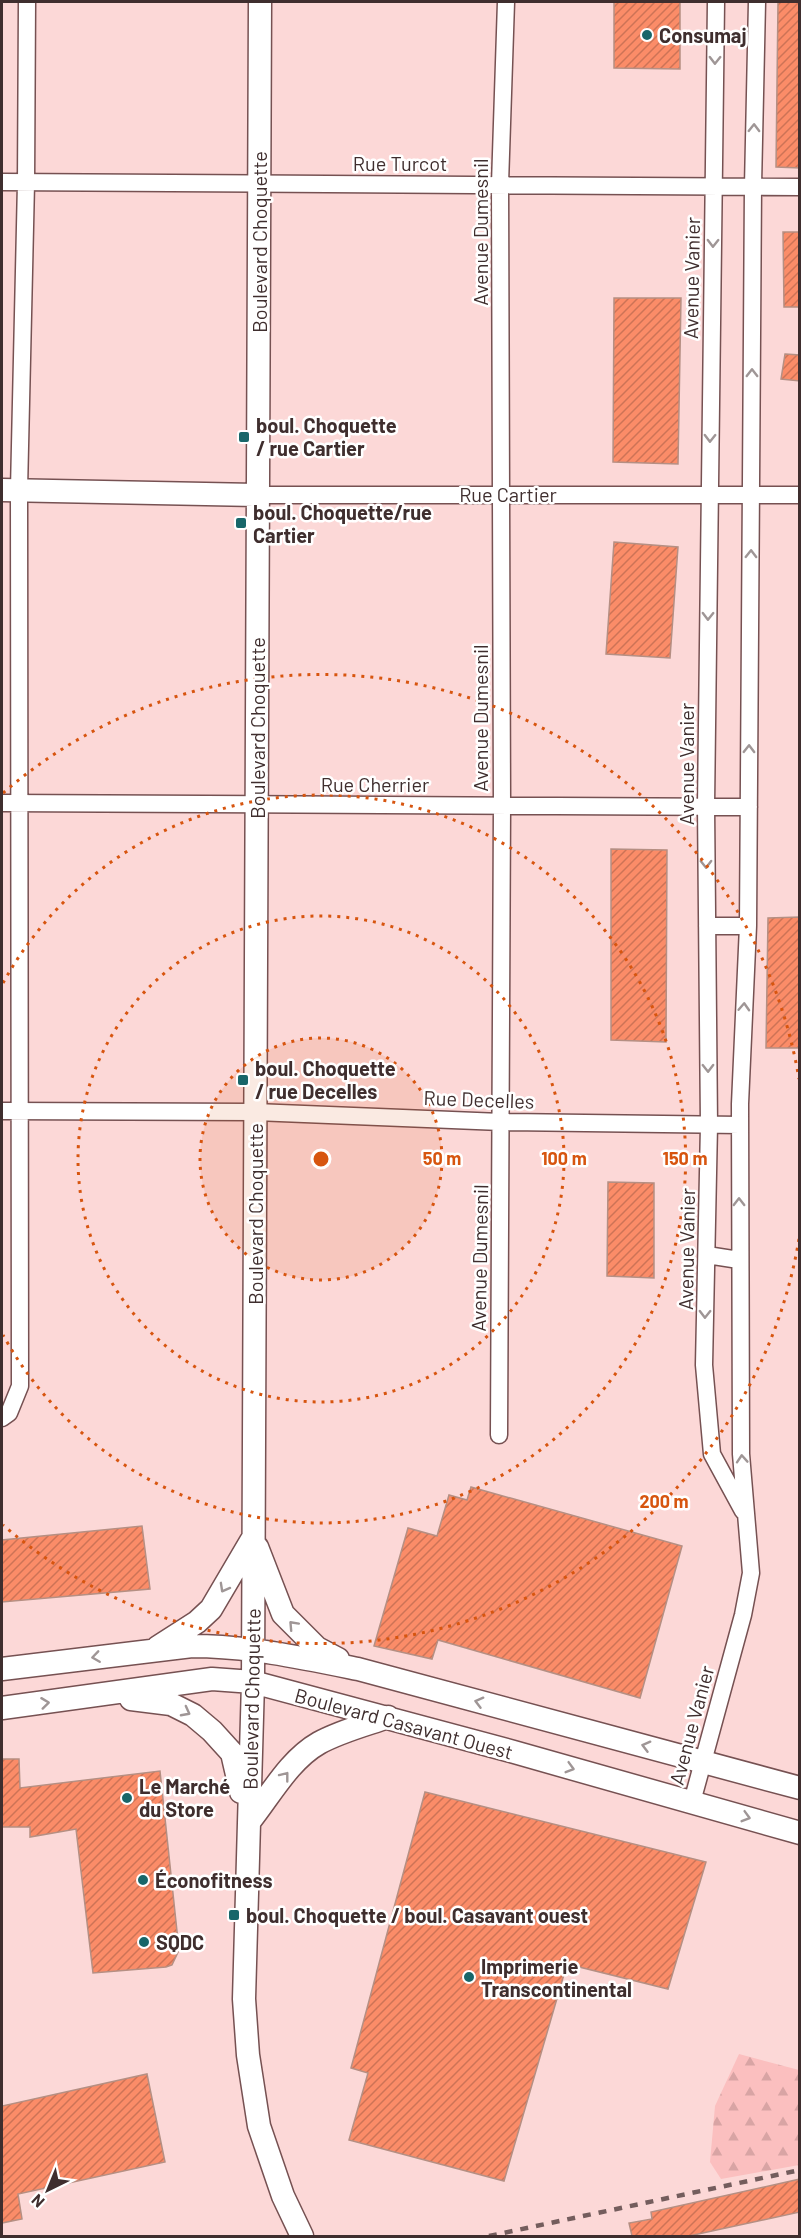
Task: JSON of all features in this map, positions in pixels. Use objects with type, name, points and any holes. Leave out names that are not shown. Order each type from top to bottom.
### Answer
[{"type":"main road","name":"Boulevard Choquette","points":[[260,2],[253,1682],[244,1999],[248,2055],[259,2126],[283,2196],[302,2236]]},
{"type":"main road","name":"Rue Cartier","points":[[10,490],[258,495]]},
{"type":"main road","points":[[154,1649],[197,1622],[211,1609],[253,1537]]},
{"type":"main road","points":[[253,1537],[284,1614],[317,1648],[358,1669]]},
{"type":"main road","name":"Boulevard Casavant Ouest","points":[[2,1669],[154,1649],[212,1646],[292,1655],[358,1669],[800,1788]]},
{"type":"main road","name":"Boulevard Casavant Ouest","points":[[2,1708],[212,1679],[253,1682],[388,1717],[800,1833]]},
{"type":"main road","points":[[88,1697],[146,1700],[171,1704],[193,1715],[232,1753],[249,1822]]},
{"type":"main road","points":[[249,1822],[296,1762],[317,1744],[388,1717]]},
{"type":"street","points":[[5,1416],[20,1386],[20,804],[10,490],[26,183],[27,2]]},
{"type":"street","name":"Avenue Dumesnil","points":[[499,1435],[502,806],[500,184],[506,2]]},
{"type":"street","name":"Avenue Vanier","points":[[716,2],[706,806],[709,1125],[704,1365],[712,1454],[747,1517]]},
{"type":"street","name":"Avenue Vanier","points":[[692,1802],[749,1593],[751,1573],[741,1454],[739,1260],[740,1125],[748,926],[753,186],[757,2]]},
{"type":"street","name":"Rue Turcot","points":[[2,182],[800,187]]},
{"type":"street","name":"Rue Cartier","points":[[258,495],[800,495]]},
{"type":"street","name":"Rue Cherrier","points":[[2,803],[749,807]]},
{"type":"street","points":[[707,926],[748,926]]},
{"type":"street","name":"Rue Decelles","points":[[2,1111],[255,1112],[501,1122],[740,1125]]},
{"type":"street","points":[[707,1255],[739,1260]]},
{"type":"green space","points":[[739,2054],[799,2070],[799,2165],[721,2179],[710,2162],[715,2106]]},
{"type":"building","name":"Consumaj","points":[[614,2],[680,2],[680,69],[614,68]]},
{"type":"building","points":[[778,2],[800,2],[800,168],[776,167]]},
{"type":"building","points":[[783,232],[800,232],[800,307],[784,307]]},
{"type":"building","points":[[614,298],[681,298],[678,464],[613,462]]},
{"type":"building","points":[[785,354],[800,355],[800,381],[781,379]]},
{"type":"building","points":[[614,542],[678,547],[670,658],[606,654]]},
{"type":"building","points":[[611,849],[667,850],[666,1042],[611,1040]]},
{"type":"building","points":[[800,917],[800,1048],[766,1048],[768,918]]},
{"type":"building","points":[[608,1182],[654,1183],[654,1278],[607,1276]]},
{"type":"building","points":[[471,1487],[682,1546],[640,1698],[438,1640],[432,1659],[374,1646],[408,1528],[437,1536],[449,1495],[467,1500]]},
{"type":"building","points":[[142,1526],[150,1589],[2,1602],[2,1540]]},
{"type":"building","points":[[2,1759],[19,1759],[20,1788],[160,1771],[179,1950],[172,1965],[93,1973],[76,1829],[30,1837],[30,1827],[2,1827]]},
{"type":"building","name":"Imprimerie Transcontinental","points":[[425,1792],[706,1862],[668,1989],[567,1964],[504,2181],[349,2140],[368,2073],[351,2068]]},
{"type":"building","points":[[147,2074],[165,2162],[18,2194],[22,2219],[2,2223],[2,2106]]},
{"type":"building","points":[[800,2179],[800,2212],[689,2236],[632,2236],[629,2223],[652,2219],[651,2212]]},
{"type":"railway","points":[[489,2236],[800,2170]]},
{"type":"place","name":"Consumaj","points":[[647,35]]},
{"type":"place","name":"boul. Choquette / rue Cartier","points":[[244,437]]},
{"type":"place","name":"boul. Choquette/rue Cartier","points":[[241,523]]},
{"type":"place","name":"boul. Choquette / rue Decelles","points":[[243,1080]]},
{"type":"place","name":"Le Marché du Store","points":[[127,1798]]},
{"type":"place","name":"Éconofitness","points":[[143,1880]]},
{"type":"place","name":"boul. Choquette / boul. Casavant ouest","points":[[234,1915]]},
{"type":"place","name":"SQDC","points":[[144,1942]]},
{"type":"place","name":"Imprimerie Transcontinental","points":[[469,1977]]}]
